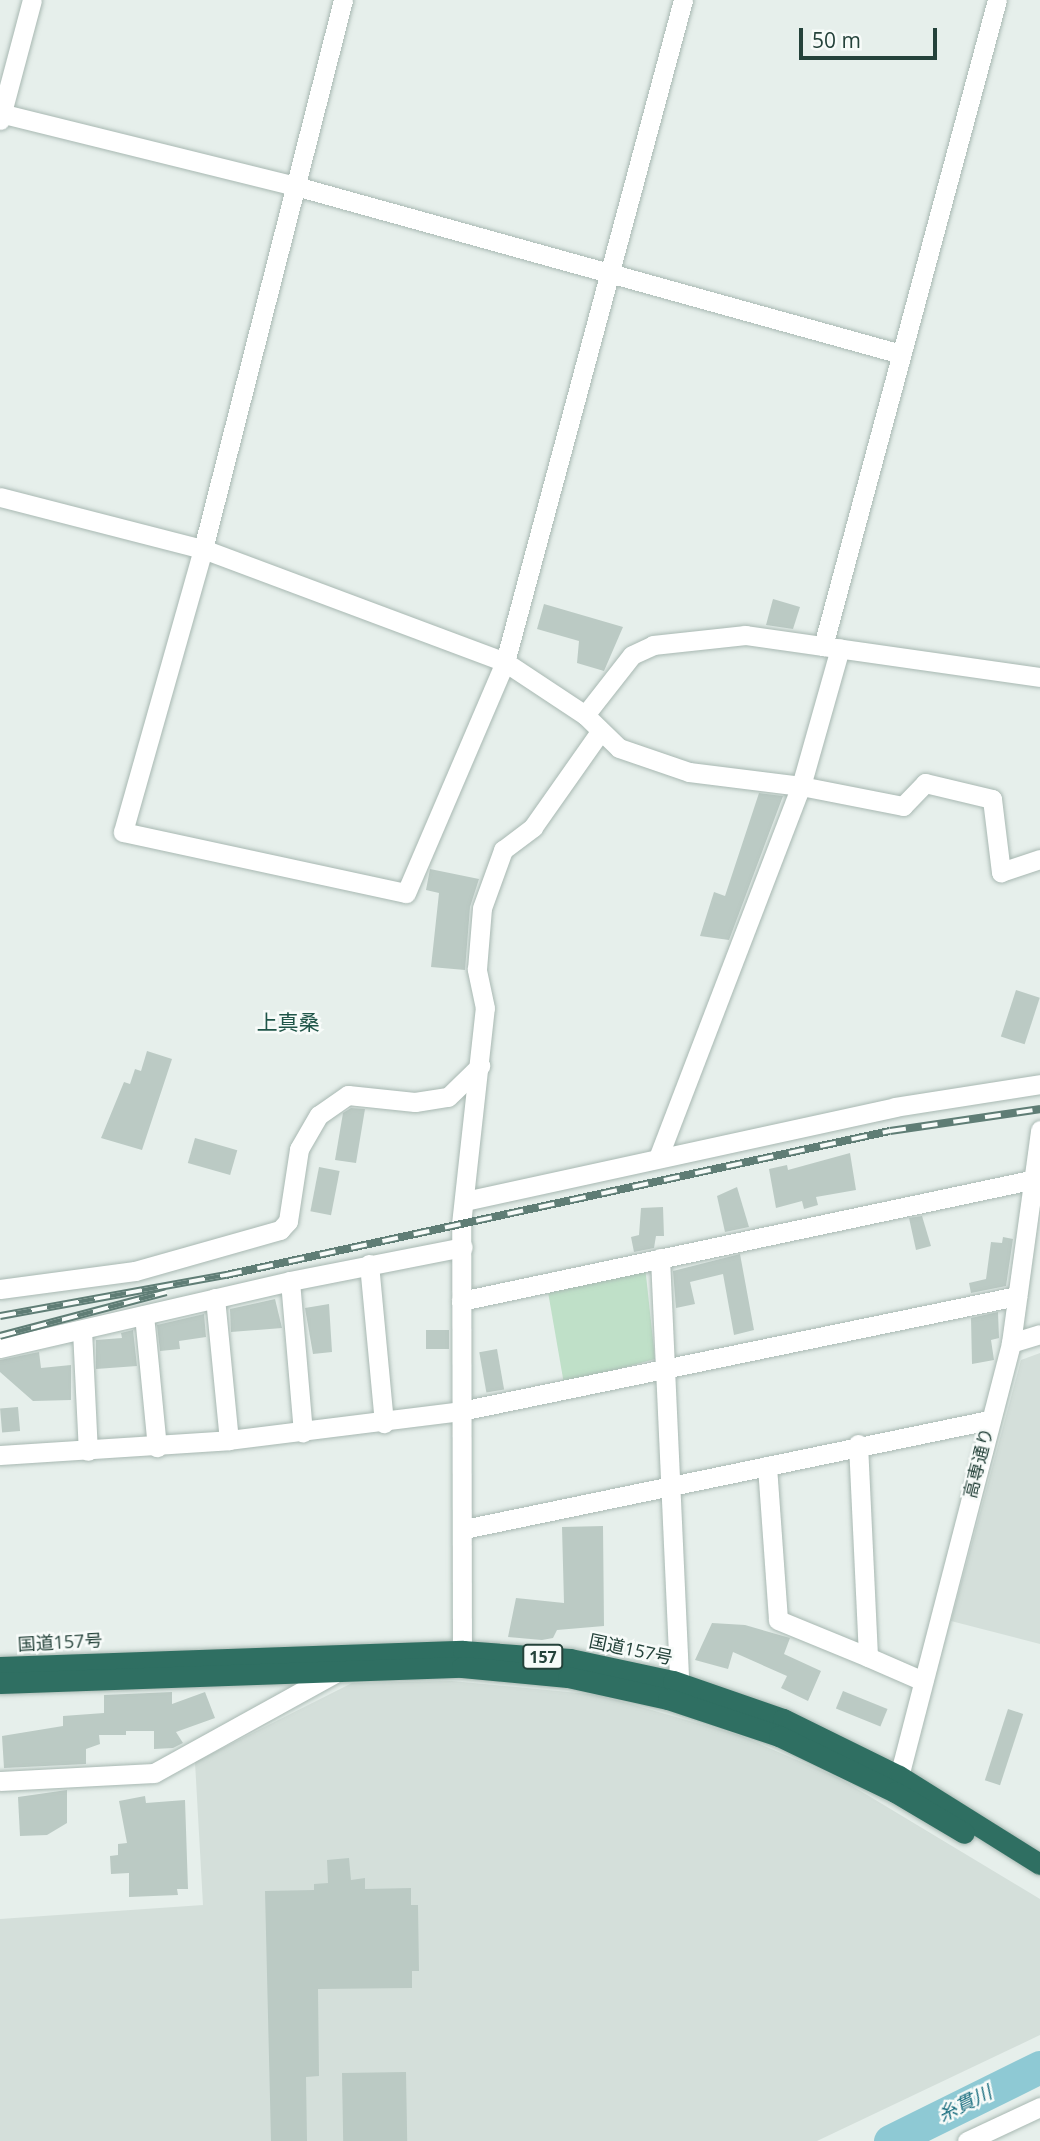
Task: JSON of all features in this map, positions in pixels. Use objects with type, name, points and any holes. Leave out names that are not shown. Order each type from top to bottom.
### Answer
[{"type":"highway","name":"国道157号","points":[[0,1683],[337,1672],[463,1659],[568,1677],[668,1699],[779,1736],[897,1784],[1040,1880]]},
{"type":"highway","name":"国道157号","points":[[0,1667],[570,1659],[679,1683],[783,1718],[1040,1864]]},
{"type":"street","points":[[32,0],[1,115],[292,185],[605,276],[901,354]]},
{"type":"street","points":[[343,0],[292,185],[203,549],[123,832],[406,893],[505,662],[605,276],[683,0]]},
{"type":"street","points":[[658,1158],[801,786],[901,354],[997,0]]},
{"type":"street","points":[[0,497],[203,549],[505,662],[585,715],[599,733],[619,748],[689,772],[801,786],[903,806],[925,783],[992,799],[1001,872],[1040,859]]},
{"type":"street","points":[[585,715],[632,655],[653,646],[745,635],[1040,677]]},
{"type":"street","points":[[463,1659],[461,1301],[472,1101],[480,1065],[485,1007],[477,970],[491,875],[503,850],[533,827],[599,733]]},
{"type":"street","points":[[0,1289],[135,1270],[279,1230],[288,1221],[299,1149],[319,1115],[348,1095],[415,1102],[448,1097],[480,1065]]},
{"type":"street","points":[[465,1201],[895,1107],[1040,1084]]},
{"type":"street","name":"高専通り","points":[[897,1784],[1011,1343],[1037,1179],[1040,1130]]},
{"type":"street","points":[[461,1301],[1037,1179]]},
{"type":"street","points":[[0,1348],[290,1280],[463,1247]]},
{"type":"street","points":[[660,1258],[679,1683]]},
{"type":"street","points":[[369,1264],[384,1423]]},
{"type":"street","points":[[290,1280],[303,1432]]},
{"type":"street","points":[[0,1455],[157,1447],[384,1423],[461,1411],[666,1372],[1017,1296]]},
{"type":"street","points":[[215,1298],[229,1440]]},
{"type":"street","points":[[144,1315],[157,1447]]},
{"type":"street","points":[[82,1330],[88,1451]]},
{"type":"street","points":[[1011,1343],[1040,1334]]},
{"type":"street","points":[[464,1529],[767,1466],[858,1444],[989,1420]]},
{"type":"street","points":[[858,1444],[868,1657]]},
{"type":"street","points":[[767,1466],[778,1620],[923,1681]]},
{"type":"street","points":[[0,1780],[153,1773],[337,1672]]},
{"type":"street","points":[[967,2141],[1040,2107]]},
{"type":"shaded area","points":[[1040,1353],[1040,1644],[951,1621],[1021,1360]]},
{"type":"shaded area","points":[[452,1681],[599,1695],[739,1735],[839,1778],[1040,1899],[1040,2035],[817,2141],[0,2141],[0,1919],[203,1905],[195,1762],[352,1683]]},
{"type":"green space","points":[[645,1266],[655,1359],[564,1384],[548,1292]]},
{"type":"building","points":[[773,599],[800,607],[793,629],[766,625]]},
{"type":"building","points":[[544,604],[623,627],[604,671],[577,663],[579,641],[537,629]]},
{"type":"building","points":[[759,793],[783,796],[729,940],[700,936],[714,892],[725,896]]},
{"type":"building","points":[[430,869],[479,879],[470,907],[465,970],[431,967],[439,893],[426,890]]},
{"type":"building","points":[[1016,990],[1040,998],[1025,1044],[1001,1037]]},
{"type":"building","points":[[147,1051],[172,1059],[142,1150],[101,1138],[124,1082],[130,1084],[135,1069],[141,1071]]},
{"type":"building","points":[[351,1108],[365,1109],[356,1163],[335,1160],[343,1113]]},
{"type":"building","points":[[195,1138],[237,1150],[230,1175],[188,1163]]},
{"type":"building","points":[[850,1153],[856,1190],[816,1197],[818,1205],[804,1209],[802,1201],[776,1208],[769,1169],[787,1165],[788,1170]]},
{"type":"building","points":[[319,1167],[340,1171],[331,1215],[310,1211]]},
{"type":"building","points":[[737,1187],[749,1227],[725,1232],[717,1196]]},
{"type":"building","points":[[663,1207],[664,1236],[656,1236],[654,1248],[634,1252],[631,1237],[639,1235],[641,1208]]},
{"type":"building","points":[[922,1216],[931,1246],[916,1250],[909,1218]]},
{"type":"building","points":[[1003,1237],[1013,1239],[1006,1286],[971,1293],[969,1283],[986,1279],[991,1242],[1002,1243]]},
{"type":"building","points":[[740,1254],[754,1330],[734,1335],[723,1274],[690,1282],[695,1304],[676,1308],[673,1271]]},
{"type":"building","points":[[275,1299],[282,1328],[231,1332],[230,1309]]},
{"type":"building","points":[[329,1304],[332,1352],[313,1354],[305,1308]]},
{"type":"building","points":[[998,1312],[999,1338],[991,1340],[994,1360],[972,1364],[971,1318]]},
{"type":"building","points":[[204,1314],[206,1337],[179,1341],[180,1349],[160,1351],[157,1325]]},
{"type":"building","points":[[133,1330],[137,1366],[96,1369],[96,1340],[122,1338],[121,1333]]},
{"type":"building","points":[[426,1330],[449,1330],[449,1349],[426,1349]]},
{"type":"building","points":[[497,1349],[504,1389],[486,1393],[479,1352]]},
{"type":"building","points":[[39,1352],[41,1368],[71,1365],[71,1400],[33,1401],[0,1372],[0,1360]]},
{"type":"building","points":[[18,1407],[20,1431],[2,1432],[0,1409]]},
{"type":"building","points":[[603,1526],[604,1626],[557,1630],[553,1638],[542,1640],[508,1637],[516,1598],[564,1603],[562,1527]]},
{"type":"building","points":[[712,1623],[745,1625],[790,1638],[784,1654],[821,1671],[808,1701],[781,1688],[787,1676],[733,1652],[728,1669],[695,1660]]},
{"type":"building","points":[[843,1691],[888,1709],[880,1727],[836,1709]]},
{"type":"building","points":[[172,1692],[172,1704],[205,1692],[215,1718],[176,1732],[183,1743],[173,1748],[154,1749],[154,1731],[126,1731],[126,1735],[99,1735],[100,1744],[86,1749],[86,1764],[4,1768],[2,1736],[63,1726],[63,1716],[104,1713],[104,1695]]},
{"type":"building","points":[[1008,1709],[1023,1714],[1000,1785],[985,1780]]},
{"type":"building","points":[[67,1790],[67,1823],[47,1835],[20,1836],[18,1797]]},
{"type":"building","points":[[145,1796],[146,1803],[185,1800],[188,1889],[177,1889],[178,1895],[129,1897],[129,1873],[111,1874],[110,1856],[118,1855],[118,1844],[127,1843],[119,1801]]},
{"type":"building","points":[[349,1858],[351,1880],[365,1878],[365,1889],[411,1888],[411,1905],[418,1905],[419,1971],[412,1971],[412,1988],[318,1989],[319,2076],[306,2077],[307,2141],[271,2141],[265,1891],[314,1890],[314,1884],[328,1883],[327,1860]]},
{"type":"building","points":[[406,2072],[407,2141],[343,2141],[342,2073]]},
{"type":"waterway","name":"糸貫川","points":[[890,2141],[1040,2067]]},
{"type":"railway","points":[[0,1316],[226,1275],[890,1131],[1040,1109]]},
{"type":"railway","points":[[0,1336],[166,1292]]},
{"type":"district","name":"上真桑","points":[[288,1022]]}]
